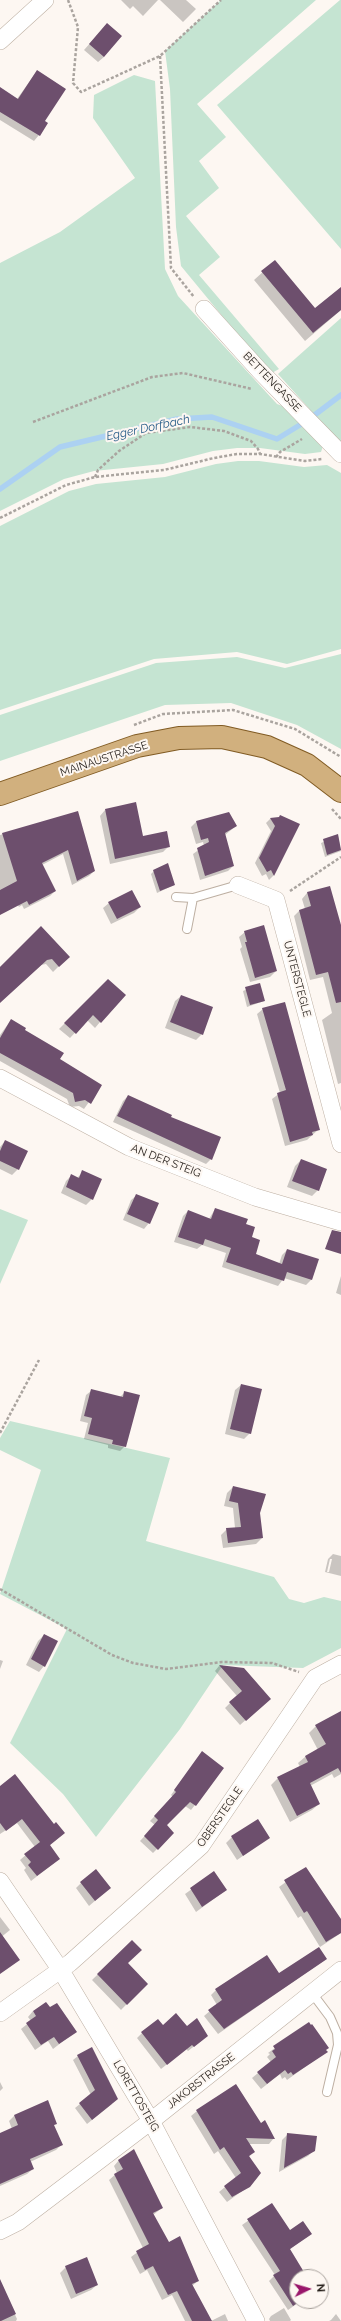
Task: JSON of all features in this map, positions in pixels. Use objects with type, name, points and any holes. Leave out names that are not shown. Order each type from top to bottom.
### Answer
[{"type":"main road","name":"MAINAUSTRASSE","points":[[0,794],[137,746],[179,738],[222,737],[267,748],[307,765],[334,797]]},
{"type":"street","points":[[0,41],[45,0]]},
{"type":"street","name":"BETTENGASSE","points":[[204,309],[341,454]]},
{"type":"street","points":[[238,885],[276,900]]},
{"type":"street","name":"UNTERSTEGLE","points":[[276,900],[341,1144]]},
{"type":"street","name":"AN DER STEIG","points":[[0,1078],[129,1147],[255,1197],[341,1222]]},
{"type":"street","name":"OBERSTEGLE","points":[[0,2013],[60,1969],[201,1846],[315,1678],[341,1664]]},
{"type":"street","name":"LORETTOSTEIG","points":[[0,1881],[60,1969],[151,2121],[256,2321]]},
{"type":"street","name":"JAKOBSTRASSE","points":[[0,2231],[18,2222],[151,2121],[341,1970]]},
{"type":"lane","points":[[176,897],[193,898],[238,885]]},
{"type":"lane","points":[[187,929],[193,898]]},
{"type":"lane","points":[[312,1993],[330,2017],[337,2033],[338,2045],[327,2092]]},
{"type":"path","points":[[68,0],[78,27],[73,83],[82,92],[160,56],[221,0]]},
{"type":"path","points":[[160,56],[170,268],[204,309]]},
{"type":"path","points":[[33,422],[152,377],[183,373],[256,390]]},
{"type":"path","points":[[276,457],[311,423]]},
{"type":"path","points":[[95,477],[98,470],[119,451],[146,433],[190,427],[224,431],[251,441],[258,449],[260,454]]},
{"type":"path","points":[[0,518],[66,485],[95,477],[164,470],[237,454],[260,454],[305,461],[341,454]]},
{"type":"path","points":[[334,797],[341,819]]},
{"type":"path","points":[[276,900],[341,857]]},
{"type":"path","points":[[0,1433],[39,1360]]},
{"type":"path","points":[[0,1589],[112,1655],[133,1663],[166,1669],[222,1662],[272,1663],[315,1678]]},
{"type":"green space","points":[[221,0],[316,0],[197,104],[226,137],[199,161],[219,188],[186,216],[220,257],[199,275],[279,369],[270,374],[181,266],[176,227],[170,89],[165,51]]},
{"type":"green space","points":[[341,0],[341,249],[217,105]]},
{"type":"green space","points":[[134,75],[155,81],[165,269],[178,296],[277,404],[293,410],[324,443],[321,452],[305,454],[260,448],[237,448],[213,451],[163,464],[94,471],[64,479],[0,511],[0,263],[60,232],[135,178],[93,118],[94,95]]},
{"type":"green space","points":[[341,318],[341,444],[278,374]]},
{"type":"green space","points":[[238,461],[259,461],[304,467],[327,465],[341,473],[341,649],[287,664],[237,652],[154,659],[0,710],[0,526],[69,491],[96,484],[165,477],[216,464]]},
{"type":"green space","points":[[341,654],[341,749],[297,725],[231,703],[165,705],[0,761],[0,715],[156,663],[237,657],[285,668]]},
{"type":"green space","points":[[0,1209],[28,1220],[0,1284]]},
{"type":"green space","points":[[10,1421],[170,1458],[146,1541],[274,1577],[289,1599],[304,1603],[324,1597],[341,1601],[341,1648],[303,1668],[223,1665],[180,1729],[96,1837],[63,1794],[10,1743],[67,1629],[0,1594],[41,1470],[0,1450],[0,1438]]},
{"type":"building","points":[[107,23],[122,36],[104,57],[89,44]]},
{"type":"building","points":[[37,70],[66,89],[45,121],[48,123],[40,136],[0,112],[0,87],[18,99]]},
{"type":"building","points":[[275,260],[315,308],[341,287],[341,310],[313,333],[261,271]]},
{"type":"building","points":[[136,802],[143,836],[167,831],[170,847],[115,859],[105,809]]},
{"type":"building","points":[[78,811],[95,871],[77,881],[68,850],[42,863],[56,891],[29,905],[27,901],[0,915],[0,890],[17,881],[2,833]]},
{"type":"building","points":[[229,812],[237,826],[225,833],[234,866],[205,876],[197,848],[209,842],[208,838],[201,840],[196,821]]},
{"type":"building","points":[[280,815],[300,824],[274,876],[271,870],[267,872],[259,858],[275,826],[270,818],[279,817]]},
{"type":"building","points":[[338,834],[341,850],[327,855],[323,839]]},
{"type":"building","points":[[168,863],[175,885],[160,891],[153,870]]},
{"type":"building","points":[[330,886],[341,925],[341,1002],[336,1003],[328,972],[316,975],[299,910],[311,906],[307,892]]},
{"type":"building","points":[[132,890],[141,907],[117,919],[108,902]]},
{"type":"building","points":[[264,925],[277,971],[255,978],[245,942],[247,942],[244,931]]},
{"type":"building","points":[[41,926],[70,957],[59,967],[52,959],[47,960],[0,1003],[0,967]]},
{"type":"building","points":[[108,979],[126,995],[101,1023],[93,1015],[76,1034],[64,1023]]},
{"type":"building","points":[[260,983],[265,1001],[250,1005],[245,987]]},
{"type":"building","points":[[181,995],[213,1007],[203,1035],[170,1022]]},
{"type":"building","points":[[285,1002],[320,1130],[312,1132],[313,1135],[290,1142],[277,1093],[286,1090],[262,1008]]},
{"type":"building","points":[[11,1019],[26,1028],[25,1030],[64,1053],[60,1059],[102,1085],[91,1104],[85,1100],[75,1102],[73,1093],[0,1053],[0,1038]]},
{"type":"building","points":[[128,1095],[172,1115],[171,1117],[221,1137],[212,1160],[117,1116]]},
{"type":"building","points":[[5,1140],[28,1151],[19,1170],[0,1161],[0,1151]]},
{"type":"building","points":[[301,1159],[327,1169],[319,1191],[292,1181]]},
{"type":"building","points":[[82,1170],[102,1179],[93,1200],[66,1187],[71,1174],[79,1178]]},
{"type":"building","points":[[136,1194],[159,1203],[150,1224],[127,1214]]},
{"type":"building","points":[[215,1208],[248,1219],[246,1224],[255,1227],[252,1237],[260,1240],[256,1254],[282,1264],[287,1249],[319,1259],[312,1280],[287,1272],[284,1281],[226,1262],[231,1248],[205,1239],[203,1245],[178,1237],[188,1210],[211,1219]]},
{"type":"building","points":[[332,1230],[341,1232],[341,1254],[325,1249]]},
{"type":"building","points":[[241,1384],[262,1389],[251,1434],[230,1429]]},
{"type":"building","points":[[91,1389],[123,1397],[124,1391],[140,1395],[126,1447],[112,1444],[113,1440],[88,1434],[92,1418],[84,1416]]},
{"type":"building","points":[[233,1486],[266,1494],[260,1513],[263,1538],[228,1543],[226,1528],[241,1527],[238,1503],[229,1501]]},
{"type":"building","points":[[44,1634],[58,1641],[45,1667],[31,1659]]},
{"type":"building","points":[[219,1665],[244,1668],[271,1699],[246,1721],[229,1702],[242,1691]]},
{"type":"building","points":[[341,1711],[341,1773],[338,1768],[310,1783],[320,1804],[297,1816],[277,1777],[308,1762],[305,1756],[326,1744],[315,1725]]},
{"type":"building","points":[[202,1751],[224,1768],[196,1806],[190,1802],[167,1825],[174,1833],[158,1850],[144,1836],[158,1820],[154,1816],[176,1792],[174,1790]]},
{"type":"building","points":[[15,1774],[54,1824],[56,1822],[65,1833],[50,1845],[60,1859],[37,1876],[28,1865],[31,1862],[24,1854],[40,1842],[22,1819],[6,1831],[0,1823],[0,1786]]},
{"type":"building","points":[[258,1819],[270,1838],[243,1856],[231,1836]]},
{"type":"building","points":[[306,1867],[341,1919],[341,1933],[326,1942],[307,1911],[304,1913],[284,1880]]},
{"type":"building","points":[[96,1869],[111,1888],[95,1901],[80,1882]]},
{"type":"building","points":[[214,1871],[227,1890],[202,1907],[190,1888]]},
{"type":"building","points":[[0,1932],[20,1960],[0,1974]]},
{"type":"building","points":[[132,1940],[142,1950],[128,1963],[148,1984],[127,2005],[97,1974]]},
{"type":"building","points":[[319,1947],[327,1959],[224,2029],[208,2010],[222,2000],[215,1989],[267,1955],[279,1973]]},
{"type":"building","points":[[46,2002],[50,2007],[57,2003],[77,2032],[59,2044],[54,2037],[41,2045],[26,2023],[36,2016],[33,2011]]},
{"type":"building","points":[[176,2013],[187,2026],[197,2018],[208,2036],[194,2047],[192,2045],[167,2065],[141,2032],[158,2019],[163,2025]]},
{"type":"building","points":[[309,2022],[329,2048],[326,2050],[328,2052],[293,2075],[291,2072],[288,2074],[285,2070],[267,2084],[257,2072],[276,2057],[272,2051],[275,2049],[273,2046]]},
{"type":"building","points":[[92,2047],[118,2099],[92,2120],[79,2103],[95,2090],[77,2055]]},
{"type":"building","points":[[236,2084],[261,2123],[265,2120],[275,2139],[246,2138],[255,2152],[249,2156],[261,2173],[250,2187],[232,2197],[224,2186],[241,2173],[224,2147],[220,2150],[196,2110]]},
{"type":"building","points":[[48,2100],[57,2124],[54,2125],[63,2145],[30,2159],[34,2169],[0,2184],[0,2133],[18,2125],[14,2115]]},
{"type":"building","points":[[287,2133],[317,2136],[315,2151],[284,2168]]},
{"type":"building","points":[[134,2149],[163,2208],[153,2213],[169,2242],[180,2236],[199,2281],[192,2284],[212,2321],[192,2321],[177,2291],[168,2295],[153,2266],[145,2270],[136,2251],[149,2244],[114,2174],[123,2169],[118,2160]]},
{"type":"building","points":[[272,2203],[290,2230],[303,2221],[312,2234],[290,2249],[302,2269],[289,2269],[289,2300],[273,2275],[280,2271],[247,2219]]},
{"type":"building","points":[[87,2257],[98,2285],[76,2294],[65,2266]]},
{"type":"building","points":[[0,2279],[16,2314],[1,2321],[0,2321]]},
{"type":"waterway","name":"Egger Dorfbach","points":[[0,489],[60,447],[177,419],[212,417],[277,439],[308,420],[341,395]]}]
